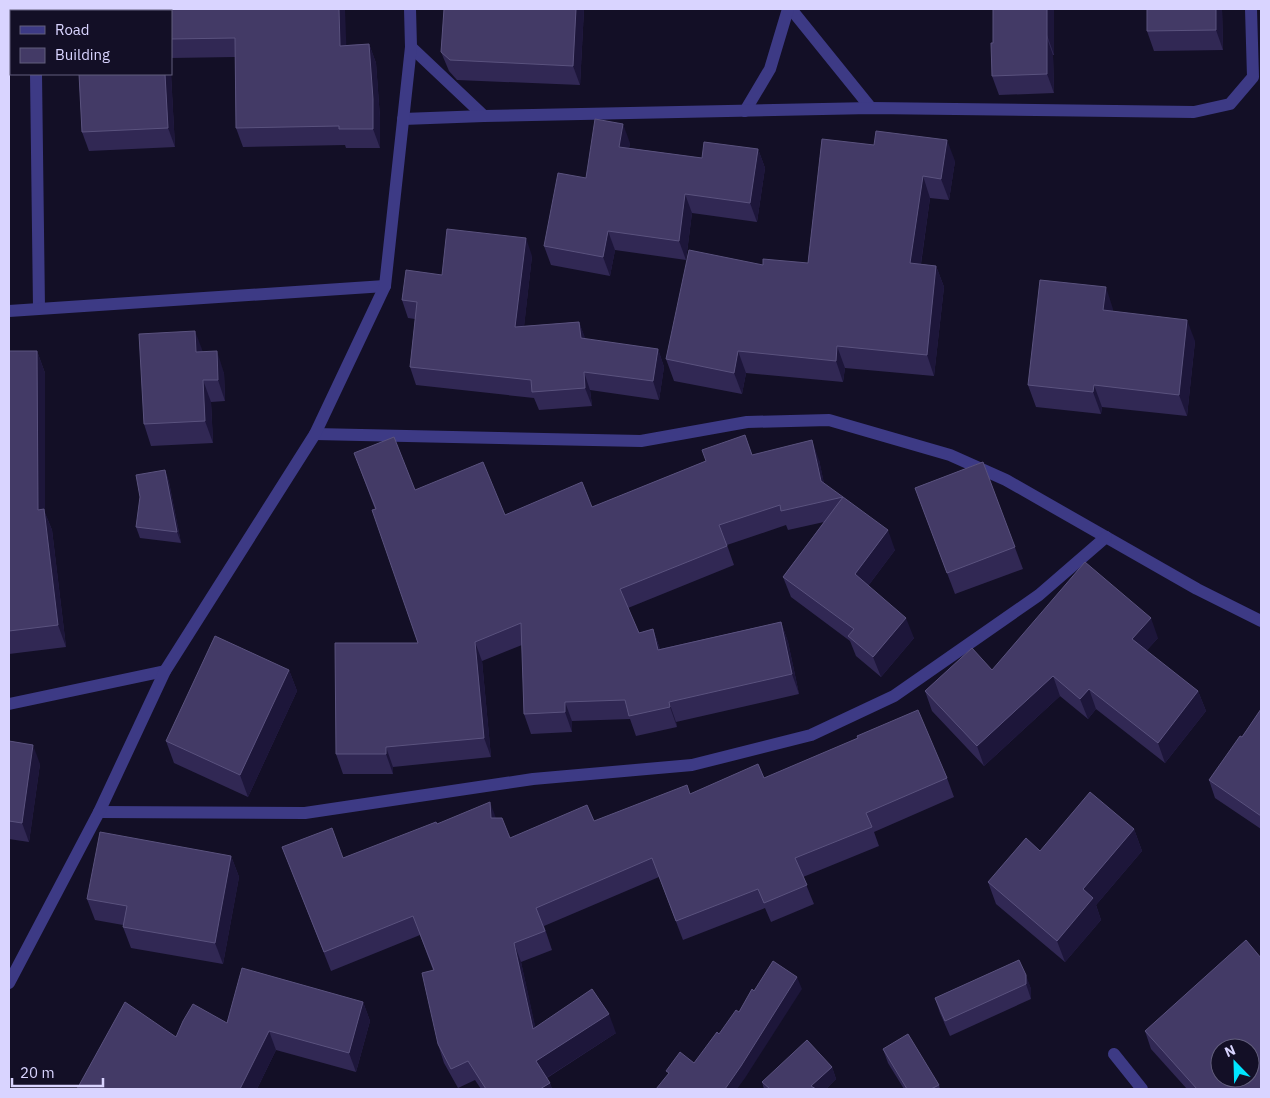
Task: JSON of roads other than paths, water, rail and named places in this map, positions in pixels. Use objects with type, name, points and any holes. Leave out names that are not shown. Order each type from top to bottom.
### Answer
[{"type":"street","points":[[9,983],[100,812],[165,671],[315,434],[385,286],[411,47],[410,9]]},
{"type":"street","points":[[790,9],[871,108]]},
{"type":"street","points":[[745,111],[770,68],[790,9]]},
{"type":"street","points":[[403,119],[871,108],[1194,112],[1230,104],[1253,77],[1251,9]]},
{"type":"street","points":[[411,47],[484,116]]},
{"type":"street","points":[[36,75],[39,308]]},
{"type":"street","points":[[9,311],[385,286]]},
{"type":"street","points":[[315,434],[641,441],[747,422],[829,420],[950,455],[1006,480],[1196,589],[1261,621]]},
{"type":"street","points":[[100,812],[305,813],[533,779],[692,765],[811,735],[894,696],[1039,595],[1106,536]]},
{"type":"street","points":[[9,704],[165,671]]},
{"type":"street","points":[[1114,1054],[1142,1089]]}]
